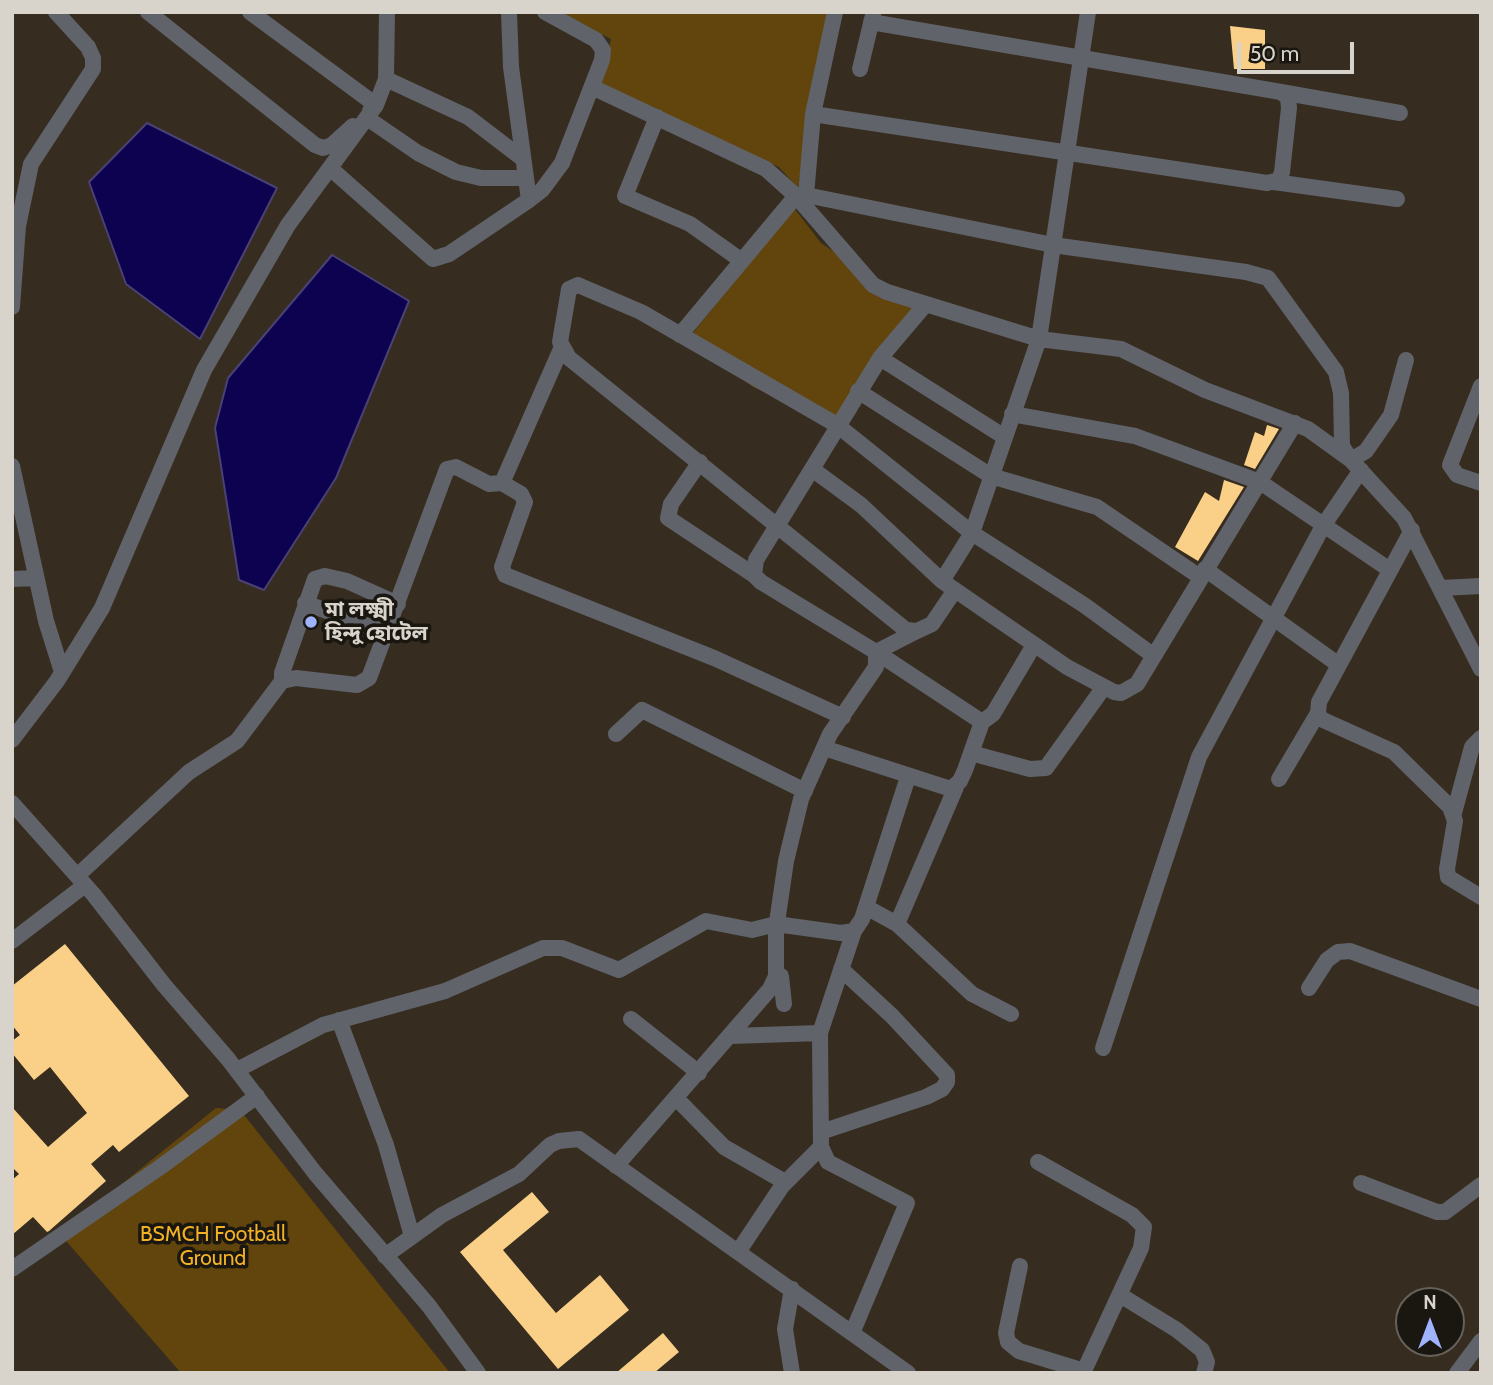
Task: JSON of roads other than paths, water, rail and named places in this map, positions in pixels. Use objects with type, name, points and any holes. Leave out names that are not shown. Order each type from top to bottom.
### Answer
[{"type":"street","points":[[12,307],[18,226],[31,164],[93,69],[93,58],[88,47],[55,12]]},
{"type":"street","points":[[148,12],[314,145],[323,148],[332,145],[372,112]]},
{"type":"street","points":[[250,12],[418,153],[456,172],[481,178],[526,178]]},
{"type":"street","points":[[12,740],[62,672],[117,577],[204,370],[288,225],[372,112],[386,79],[387,12]]},
{"type":"street","points":[[509,12],[511,67],[529,200]]},
{"type":"street","points":[[330,168],[433,259],[449,254],[529,200],[542,190],[562,163],[594,88],[603,50],[596,40],[545,12]]},
{"type":"street","points":[[680,335],[801,195],[813,114],[835,12]]},
{"type":"street","points":[[876,652],[932,624],[972,533],[1003,436],[1040,339],[1088,12]]},
{"type":"street","points":[[860,69],[873,17],[1082,58],[1400,113]]},
{"type":"street","points":[[386,79],[468,117],[523,159]]},
{"type":"street","points":[[594,88],[756,163],[801,195],[873,285],[925,305],[1040,339],[1121,349],[1205,390],[1295,423],[1356,465]]},
{"type":"street","points":[[1273,182],[1279,180],[1282,172],[1289,108],[1288,99],[1281,92]]},
{"type":"street","points":[[813,114],[1397,199]]},
{"type":"street","points":[[657,117],[625,196],[690,224],[742,261]]},
{"type":"street","points":[[801,195],[1054,245],[1246,272],[1268,278],[1336,372],[1341,393],[1342,446],[1346,457],[1397,508],[1412,530],[1481,669]]},
{"type":"street","points":[[502,483],[561,349],[561,321],[566,298],[573,285],[588,288],[641,312],[837,425],[972,533],[1084,605],[1153,656]]},
{"type":"street","points":[[754,575],[756,560],[858,391],[880,358],[925,305]]},
{"type":"street","points":[[561,349],[905,630],[917,631]]},
{"type":"street","points":[[880,358],[1003,436]]},
{"type":"street","points":[[1102,1048],[1199,757],[1356,465],[1391,415],[1406,360]]},
{"type":"street","points":[[1481,386],[1450,465],[1457,475],[1481,484]]},
{"type":"street","points":[[858,391],[991,476],[1097,507],[1203,573],[1339,664]]},
{"type":"street","points":[[1012,414],[1135,436],[1260,482],[1390,570]]},
{"type":"street","points":[[812,469],[861,505],[948,585],[1034,645],[1114,692],[1131,690],[1295,423]]},
{"type":"street","points":[[700,462],[671,505],[668,518],[761,582],[876,652],[982,722]]},
{"type":"street","points":[[12,466],[36,578],[62,672]]},
{"type":"street","points":[[282,681],[296,678],[351,685],[364,682],[387,633],[447,469],[456,467],[489,484],[502,483],[521,494],[525,502],[502,567],[505,575],[702,653],[843,717]]},
{"type":"street","points":[[1412,530],[1318,702],[1318,713],[1321,719],[1394,752],[1454,813]]},
{"type":"street","points":[[13,939],[81,881],[188,772],[237,741],[282,681],[305,603],[315,579],[325,576],[347,581],[398,604]]},
{"type":"street","points":[[12,579],[36,578]]},
{"type":"street","points":[[1441,588],[1481,586]]},
{"type":"street","points":[[305,603],[387,633]]},
{"type":"street","points":[[897,924],[982,722],[993,714],[1034,645]]},
{"type":"street","points":[[616,1166],[770,989],[776,976],[776,924],[786,861],[805,790],[824,748],[874,674],[878,661],[876,652]]},
{"type":"street","points":[[971,753],[1030,769],[1046,768],[1052,764],[1104,687]]},
{"type":"street","points":[[616,734],[642,710],[805,790]]},
{"type":"street","points":[[1279,779],[1318,713]]},
{"type":"street","points":[[1481,738],[1472,747],[1454,813],[1449,883],[1481,897]]},
{"type":"street","points":[[824,748],[944,789],[956,787]]},
{"type":"street","points":[[237,1070],[299,1035],[339,1020],[445,991],[543,948],[562,948],[619,970],[656,952],[698,923],[716,922],[752,930],[776,924],[841,933],[854,931],[859,928],[908,777]]},
{"type":"street","points":[[12,803],[81,881],[164,985],[237,1070],[314,1173],[429,1306],[478,1373]]},
{"type":"street","points":[[866,907],[897,924],[972,994],[1011,1014]]},
{"type":"street","points":[[853,1331],[907,1203],[828,1162],[821,1139],[820,1033],[854,931]]},
{"type":"street","points":[[1309,988],[1327,960],[1338,952],[1350,951],[1481,999]]},
{"type":"street","points":[[738,1252],[786,1182],[821,1139],[926,1097],[942,1089],[947,1082],[947,1075],[892,1016],[841,969]]},
{"type":"street","points":[[776,976],[781,976],[784,1004]]},
{"type":"street","points":[[631,1019],[699,1073]]},
{"type":"street","points":[[339,1020],[386,1144],[412,1236]]},
{"type":"street","points":[[731,1036],[820,1033]]},
{"type":"street","points":[[12,1269],[159,1168],[257,1096]]},
{"type":"street","points":[[677,1099],[724,1147],[786,1182]]},
{"type":"street","points":[[385,1256],[442,1215],[519,1174],[559,1141],[579,1139],[853,1331],[908,1373]]},
{"type":"street","points":[[1020,1266],[1006,1333],[1008,1342],[1019,1351],[1083,1372],[1141,1248],[1144,1227],[1132,1215],[1038,1162]]},
{"type":"street","points":[[1361,1183],[1437,1212],[1445,1212],[1481,1185]]},
{"type":"street","points":[[792,1289],[786,1329],[792,1373]]},
{"type":"street","points":[[1120,1295],[1177,1330],[1202,1350],[1207,1356],[1204,1373]]},
{"type":"street","points":[[1457,1373],[1481,1340]]},
{"type":"place","name":"মা লক্ষ্মী হিন্দু হোটেল","points":[[311,622]]},
{"type":"park label","name":"BSMCH Football Ground","points":[[213,1247]]}]
